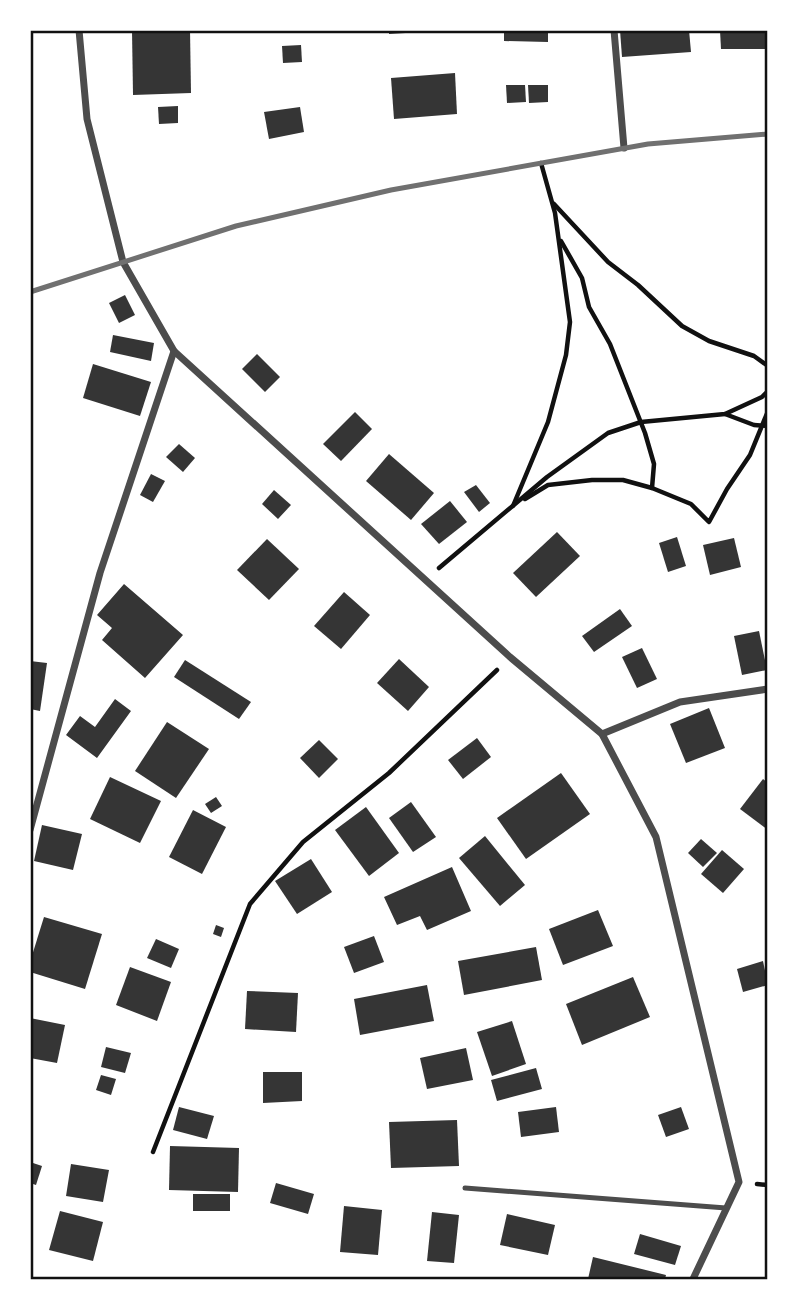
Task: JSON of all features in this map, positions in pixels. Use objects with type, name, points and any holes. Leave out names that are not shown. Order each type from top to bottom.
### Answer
[{"type":"street","points":[[79,30],[87,119],[123,262],[174,351],[510,657],[602,734],[656,837],[739,1182],[693,1279]]},
{"type":"street","points":[[614,30],[624,148]]},
{"type":"street","points":[[30,830],[100,573],[174,351]]},
{"type":"street","points":[[602,734],[680,702],[768,689]]},
{"type":"lane","points":[[466,1188],[726,1209]]},
{"type":"path","points":[[512,507],[548,422],[566,355],[570,322],[558,238],[541,163]]},
{"type":"path","points":[[551,200],[608,262],[638,285],[682,326],[709,341],[754,356],[768,366]]},
{"type":"path","points":[[558,238],[582,278],[589,307],[610,344],[641,422],[654,464],[652,488]]},
{"type":"path","points":[[425,579],[547,477],[608,433],[641,422],[724,414],[762,397],[768,391]]},
{"type":"path","points":[[512,507],[548,485],[623,480],[652,488],[691,504],[709,522],[750,455],[765,425],[768,411]]},
{"type":"path","points":[[724,414],[754,425],[765,425]]},
{"type":"path","points":[[153,1152],[250,904],[303,842],[390,773],[510,657]]},
{"type":"building","points":[[132,30],[190,30],[191,93],[133,95]]},
{"type":"building","points":[[389,30],[422,30],[422,32],[389,34]]},
{"type":"building","points":[[504,30],[548,30],[548,42],[504,41]]},
{"type":"building","points":[[620,30],[689,30],[691,52],[622,57]]},
{"type":"building","points":[[720,30],[768,30],[768,49],[721,49]]},
{"type":"building","points":[[301,45],[302,62],[283,63],[282,46]]},
{"type":"building","points":[[455,73],[457,114],[394,119],[391,78]]},
{"type":"building","points":[[506,85],[525,85],[526,102],[507,103]]},
{"type":"building","points":[[528,85],[548,85],[548,102],[529,103]]},
{"type":"building","points":[[178,106],[178,123],[159,124],[158,107]]},
{"type":"building","points":[[300,107],[304,132],[269,139],[264,112]]},
{"type":"building","points":[[125,295],[135,315],[119,323],[109,303]]},
{"type":"building","points":[[113,335],[154,343],[151,361],[110,352]]},
{"type":"building","points":[[257,354],[280,377],[265,392],[242,369]]},
{"type":"building","points":[[93,364],[151,382],[140,416],[83,398]]},
{"type":"building","points":[[355,412],[372,429],[341,461],[323,444]]},
{"type":"building","points":[[179,444],[195,458],[183,472],[166,457]]},
{"type":"building","points":[[389,454],[434,493],[411,520],[366,481]]},
{"type":"building","points":[[151,474],[165,481],[153,502],[140,495]]},
{"type":"building","points":[[476,485],[490,503],[479,512],[464,492]]},
{"type":"building","points":[[274,490],[291,505],[278,519],[262,504]]},
{"type":"building","points":[[450,501],[467,522],[439,544],[421,524]]},
{"type":"building","points":[[557,532],[580,556],[536,597],[513,573]]},
{"type":"building","points":[[677,537],[686,566],[668,572],[659,543]]},
{"type":"building","points":[[734,538],[741,567],[710,575],[703,545]]},
{"type":"building","points":[[267,539],[299,569],[269,600],[237,570]]},
{"type":"building","points":[[124,584],[183,635],[145,678],[102,640],[112,628],[97,615]]},
{"type":"building","points":[[344,592],[370,615],[341,649],[314,626]]},
{"type":"building","points":[[620,609],[632,626],[594,652],[582,636]]},
{"type":"building","points":[[759,631],[767,670],[742,675],[734,636]]},
{"type":"building","points":[[642,648],[657,679],[637,688],[622,657]]},
{"type":"building","points":[[399,659],[429,687],[408,711],[377,683]]},
{"type":"building","points":[[185,660],[251,702],[239,719],[174,677]]},
{"type":"building","points":[[30,661],[47,663],[40,711],[30,709]]},
{"type":"building","points":[[115,699],[131,711],[97,758],[66,735],[80,716],[95,727]]},
{"type":"building","points":[[709,708],[725,748],[686,763],[670,724]]},
{"type":"building","points":[[167,722],[209,749],[176,798],[135,771]]},
{"type":"building","points":[[477,738],[491,757],[463,779],[448,760]]},
{"type":"building","points":[[319,740],[338,759],[319,778],[300,758]]},
{"type":"building","points":[[561,773],[590,814],[526,859],[497,818]]},
{"type":"building","points":[[110,777],[161,801],[140,843],[90,819]]},
{"type":"building","points":[[763,779],[768,783],[768,830],[740,809]]},
{"type":"building","points":[[216,797],[222,806],[211,813],[205,804]]},
{"type":"building","points":[[411,802],[436,837],[413,852],[389,818]]},
{"type":"building","points":[[366,807],[399,853],[369,876],[335,830]]},
{"type":"building","points":[[193,810],[226,827],[202,874],[169,857]]},
{"type":"building","points":[[42,825],[82,834],[73,870],[34,861]]},
{"type":"building","points":[[485,836],[525,885],[500,906],[459,858]]},
{"type":"building","points":[[701,839],[717,853],[703,867],[688,853]]},
{"type":"building","points":[[722,850],[744,869],[723,893],[701,874]]},
{"type":"building","points":[[311,859],[332,892],[297,914],[275,881]]},
{"type":"building","points":[[452,867],[471,911],[427,930],[420,916],[397,925],[384,897]]},
{"type":"building","points":[[598,910],[613,946],[563,965],[549,929]]},
{"type":"building","points":[[44,917],[102,934],[85,989],[30,972],[30,962]]},
{"type":"building","points":[[216,925],[224,928],[221,937],[213,934]]},
{"type":"building","points":[[374,936],[384,962],[354,973],[344,947]]},
{"type":"building","points":[[156,939],[179,949],[171,968],[147,958]]},
{"type":"building","points":[[536,947],[542,980],[464,995],[458,961]]},
{"type":"building","points":[[763,961],[768,985],[743,992],[737,969]]},
{"type":"building","points":[[130,967],[171,982],[157,1021],[116,1005]]},
{"type":"building","points":[[633,977],[650,1017],[582,1045],[566,1004]]},
{"type":"building","points":[[427,985],[434,1021],[360,1035],[354,999]]},
{"type":"building","points":[[247,991],[298,993],[296,1032],[245,1029]]},
{"type":"building","points":[[30,1018],[65,1025],[57,1063],[30,1058]]},
{"type":"building","points":[[512,1021],[526,1064],[492,1076],[477,1032]]},
{"type":"building","points":[[106,1047],[131,1053],[125,1073],[101,1067]]},
{"type":"building","points":[[466,1048],[473,1080],[427,1089],[420,1058]]},
{"type":"building","points":[[536,1068],[542,1089],[497,1101],[491,1080]]},
{"type":"building","points":[[263,1072],[302,1072],[302,1101],[263,1103]]},
{"type":"building","points":[[101,1075],[116,1079],[111,1095],[96,1090]]},
{"type":"building","points":[[179,1107],[214,1116],[207,1139],[173,1130]]},
{"type":"building","points":[[556,1107],[559,1132],[521,1137],[518,1112]]},
{"type":"building","points":[[681,1107],[689,1129],[666,1137],[658,1115]]},
{"type":"building","points":[[457,1120],[459,1166],[391,1168],[389,1122]]},
{"type":"building","points":[[170,1146],[239,1148],[238,1192],[169,1190]]},
{"type":"building","points":[[30,1162],[42,1166],[36,1185],[30,1183]]},
{"type":"building","points":[[71,1164],[109,1170],[103,1202],[66,1196]]},
{"type":"building","points":[[276,1183],[314,1194],[308,1214],[270,1203]]},
{"type":"building","points":[[193,1194],[230,1194],[230,1211],[193,1211]]},
{"type":"building","points":[[344,1206],[382,1210],[378,1255],[340,1252]]},
{"type":"building","points":[[60,1211],[103,1222],[93,1261],[49,1250]]},
{"type":"building","points":[[432,1212],[459,1215],[454,1263],[427,1261]]},
{"type":"building","points":[[507,1214],[555,1225],[548,1255],[500,1245]]},
{"type":"building","points":[[640,1234],[681,1246],[675,1265],[634,1254]]},
{"type":"building","points":[[593,1257],[666,1275],[665,1279],[588,1279]]},
{"type":"railway","points":[[30,292],[236,226],[391,190],[648,144],[768,134]]}]
